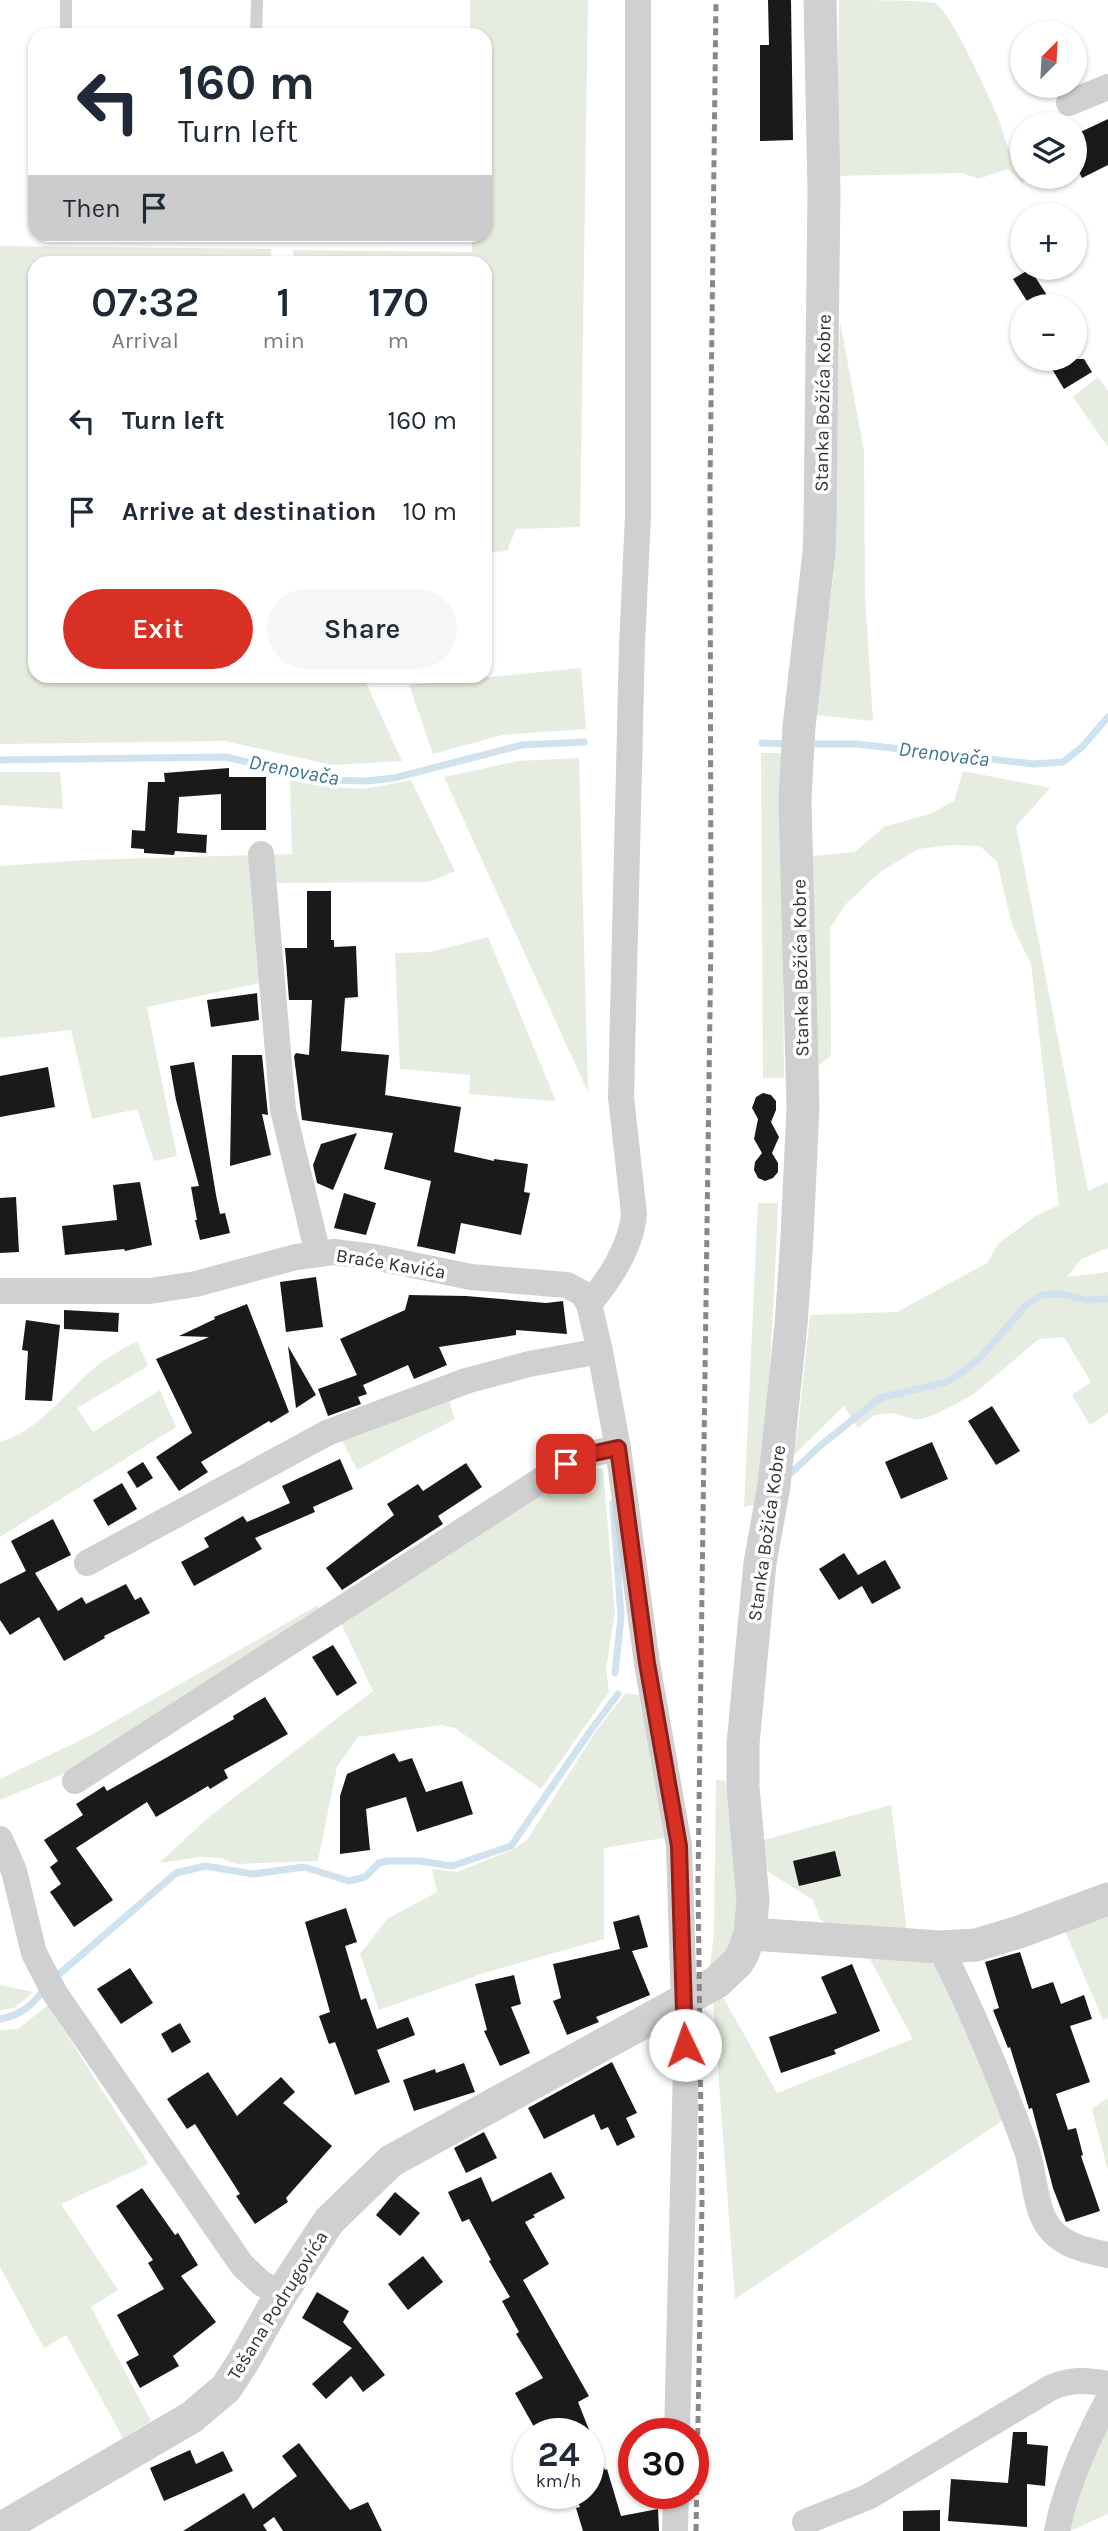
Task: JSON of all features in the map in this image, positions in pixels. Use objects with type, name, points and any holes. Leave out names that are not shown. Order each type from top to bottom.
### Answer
[{"type":"street","points":[[638,0],[638,515],[632,646],[621,1097],[634,1214],[633,1226],[624,1250],[604,1286],[589,1304],[618,1448],[647,1663],[679,1846],[686,2066],[677,2418]]},
{"type":"street","name":"Stanka Božića Kobre","points":[[750,1934],[752,1900],[743,1787],[743,1744],[760,1563],[774,1486],[788,1351],[801,1166],[803,1107],[795,799],[796,760],[819,553],[820,522],[824,191],[820,0]]},
{"type":"street","points":[[1069,103],[1108,87]]},
{"type":"street","points":[[261,854],[283,1110],[318,1254]]},
{"type":"street","name":"Braće Kavića","points":[[0,1291],[162,1289],[196,1284],[296,1257],[352,1253],[471,1277],[567,1284],[582,1293],[589,1304]]},
{"type":"street","points":[[87,1563],[327,1433],[477,1378],[545,1360],[600,1352]]},
{"type":"street","points":[[75,1781],[566,1464],[590,1454],[618,1448]]},
{"type":"street","points":[[0,1839],[14,1871],[34,1952],[54,1992],[243,2265],[261,2283],[281,2294]]},
{"type":"street","points":[[750,1934],[940,1947],[976,1945],[1108,1899]]},
{"type":"street","name":"Tešana Podrugovića","points":[[0,2529],[192,2417],[226,2388],[281,2294],[329,2221],[391,2161],[683,2002],[729,1972],[738,1962],[750,1934]]},
{"type":"street","points":[[940,1947],[970,2008],[1027,2152],[1044,2220],[1066,2243],[1082,2250],[1108,2255]]},
{"type":"street","points":[[805,2522],[868,2497],[1052,2387],[1067,2381],[1086,2379],[1108,2384]]},
{"type":"street","points":[[1057,2531],[1090,2433],[1108,2400]]},
{"type":"street","points":[[676,2509],[676,2531]]},
{"type":"lane","points":[[66,0],[66,28]]},
{"type":"lane","points":[[256,28],[257,0]]},
{"type":"shaded area","points":[[470,0],[588,0],[580,527],[516,529],[507,551],[492,552],[492,256],[294,256],[293,250],[472,252],[472,242],[492,242],[492,28],[470,28]]},
{"type":"shaded area","points":[[839,0],[935,3],[942,9],[959,37],[997,115],[1010,150],[1010,171],[1008,169],[978,179],[963,173],[836,176]]},
{"type":"shaded area","points":[[0,246],[271,249],[272,256],[28,256],[28,683],[366,683],[402,761],[331,765],[225,741],[0,744]]},
{"type":"shaded area","points":[[840,321],[864,451],[865,597],[873,721],[815,715],[834,573]]},
{"type":"shaded area","points":[[1098,377],[1108,391],[1108,447],[1073,397]]},
{"type":"shaded area","points":[[581,668],[586,729],[502,735],[433,754],[409,685],[492,683],[492,677]]},
{"type":"shaded area","points":[[761,753],[781,753],[784,1078],[763,1078]]},
{"type":"shaded area","points":[[579,758],[588,1092],[444,777],[518,761]]},
{"type":"shaded area","points":[[963,771],[1050,788],[1016,826],[1088,1191],[1108,1182],[1108,1248],[1081,1259],[1067,1277],[1108,1272],[1108,1413],[1090,1425],[1072,1395],[1091,1382],[1064,1337],[1039,1339],[974,1394],[935,1415],[917,1420],[892,1413],[875,1415],[858,1428],[844,1406],[792,1457],[798,1428],[810,1315],[897,1312],[987,1263],[998,1244],[1034,1217],[1059,1205],[1031,964],[1012,925],[997,862],[980,846],[952,845],[918,849],[880,872],[846,904],[830,928],[831,1055],[817,1067],[813,856],[855,852],[884,827],[932,813],[954,801]]},
{"type":"shaded area","points":[[0,772],[60,772],[63,809],[0,805]]},
{"type":"shaded area","points":[[290,780],[321,786],[364,789],[411,780],[455,871],[429,882],[272,883],[270,855],[292,854]]},
{"type":"shaded area","points":[[255,855],[265,982],[147,1007],[177,1156],[154,1161],[137,1109],[92,1119],[71,1030],[0,1038],[0,866],[84,860]]},
{"type":"shaded area","points":[[488,937],[556,1101],[469,1094],[470,1075],[400,1069],[395,953],[430,952]]},
{"type":"shaded area","points":[[758,1203],[778,1203],[775,1279],[758,1504],[744,1507]]},
{"type":"shaded area","points":[[137,1341],[148,1366],[77,1408],[93,1432],[160,1390],[176,1427],[0,1537],[0,1442],[29,1428],[99,1364]]},
{"type":"shaded area","points":[[448,1398],[455,1419],[357,1470],[340,1437]]},
{"type":"shaded area","points":[[586,1465],[603,1469],[615,1612],[606,1669],[609,1692],[541,1789],[455,1728],[441,1725],[358,1737],[337,1767],[318,1861],[236,1864],[221,1858],[200,1857],[159,1863],[209,1817],[373,1691],[340,1621]]},
{"type":"shaded area","points":[[318,1605],[321,1612],[61,1775],[0,1800],[0,1779],[91,1735]]},
{"type":"shaded area","points":[[626,1693],[642,1696],[669,1837],[604,1848],[604,1939],[484,1973],[379,2010],[360,1954],[387,1919],[437,1892],[432,1869],[457,1872],[512,1850],[527,1840],[596,1731]]},
{"type":"shaded area","points":[[716,1780],[725,1781],[742,1888],[737,1933],[708,1980],[714,1934]]},
{"type":"shaded area","points":[[891,1805],[907,1932],[831,1927],[820,1919],[813,1900],[770,1873],[764,1866],[760,1841]]},
{"type":"shaded area","points":[[1108,1913],[1108,2018],[1103,2020],[1064,1929]]},
{"type":"shaded area","points":[[865,1950],[935,1959],[1005,2119],[735,2299],[713,2000],[723,1997],[777,2093],[913,2039]]},
{"type":"shaded area","points":[[0,1985],[33,1992],[14,2008],[0,2010]]},
{"type":"shaded area","points":[[48,2005],[149,2164],[61,2204],[118,2290],[91,2307],[151,2421],[123,2438],[66,2335],[44,2348],[0,2267],[0,2030],[18,2029]]},
{"type":"shaded area","points":[[1108,2098],[1108,2171],[1092,2109]]},
{"type":"shaded area","points":[[1108,2418],[1108,2514],[1070,2531],[1076,2496]]},
{"type":"building","points":[[768,0],[791,0],[793,140],[760,141],[760,45],[769,45]]},
{"type":"building","points":[[1108,119],[1108,165],[1087,176],[1087,129]]},
{"type":"building","points":[[1014,280],[1037,280],[1046,294],[1022,294]]},
{"type":"building","points":[[1087,364],[1092,372],[1064,389],[1053,371],[1087,371]]},
{"type":"building","points":[[229,768],[229,777],[266,777],[266,830],[221,830],[221,794],[179,797],[177,833],[207,835],[206,853],[144,853],[144,849],[131,848],[132,830],[145,831],[148,782],[165,782],[164,773]]},
{"type":"building","points":[[307,891],[331,891],[331,940],[334,940],[334,947],[356,946],[358,997],[345,998],[341,1051],[389,1055],[385,1095],[461,1107],[454,1152],[494,1161],[528,1164],[524,1192],[530,1193],[521,1235],[461,1223],[455,1254],[417,1246],[431,1181],[384,1169],[393,1133],[302,1120],[294,1056],[296,1053],[309,1055],[312,1000],[289,1000],[285,948],[307,948]]},
{"type":"building","points":[[257,993],[259,1020],[211,1027],[207,1000]]},
{"type":"building","points":[[232,1055],[262,1055],[268,1115],[262,1114],[271,1155],[230,1166]]},
{"type":"building","points":[[194,1062],[220,1214],[225,1213],[230,1233],[200,1240],[191,1187],[199,1186],[176,1100],[170,1066]]},
{"type":"building","points":[[48,1067],[55,1107],[0,1117],[0,1076]]},
{"type":"building","points":[[763,1093],[771,1095],[776,1101],[771,1122],[779,1137],[772,1153],[778,1163],[778,1172],[765,1181],[758,1178],[754,1170],[755,1162],[762,1153],[754,1139],[758,1119],[752,1108],[756,1097]]},
{"type":"building","points":[[357,1133],[333,1190],[317,1183],[313,1165],[321,1144]]},
{"type":"building","points":[[140,1182],[152,1245],[125,1251],[65,1255],[62,1226],[117,1220],[113,1185]]},
{"type":"building","points":[[344,1193],[376,1203],[366,1235],[334,1228]]},
{"type":"building","points":[[16,1197],[19,1252],[0,1253],[0,1198]]},
{"type":"building","points":[[316,1277],[323,1327],[286,1332],[280,1282]]},
{"type":"building","points":[[409,1295],[466,1296],[546,1303],[563,1301],[567,1334],[516,1330],[516,1335],[439,1347],[447,1365],[414,1379],[408,1365],[363,1385],[367,1394],[358,1397],[361,1404],[328,1416],[318,1389],[357,1375],[340,1339],[405,1310]]},
{"type":"building","points":[[247,1304],[289,1412],[201,1462],[208,1472],[179,1491],[156,1457],[192,1433],[156,1359],[209,1337],[179,1336],[215,1319],[214,1317]]},
{"type":"building","points":[[64,1310],[119,1313],[118,1332],[64,1329]]},
{"type":"building","points":[[26,1320],[60,1325],[52,1401],[25,1400],[28,1351],[22,1350]]},
{"type":"building","points":[[288,1346],[316,1395],[296,1408]]},
{"type":"building","points":[[992,1406],[1020,1451],[996,1465],[968,1421]]},
{"type":"building","points":[[932,1442],[948,1479],[901,1499],[885,1462]]},
{"type":"building","points":[[340,1459],[353,1489],[313,1507],[315,1512],[255,1538],[262,1549],[194,1586],[181,1562],[209,1547],[204,1538],[243,1516],[247,1522],[290,1503],[282,1486]]},
{"type":"building","points":[[143,1462],[153,1478],[137,1488],[127,1472]]},
{"type":"building","points":[[466,1463],[482,1487],[438,1516],[443,1524],[342,1590],[326,1568],[394,1515],[387,1504],[418,1484],[423,1491]]},
{"type":"building","points":[[122,1483],[137,1509],[108,1526],[93,1500]]},
{"type":"building","points":[[53,1519],[71,1555],[35,1573],[58,1611],[82,1597],[86,1604],[126,1584],[135,1600],[141,1597],[150,1613],[104,1636],[105,1638],[64,1661],[39,1617],[10,1635],[0,1620],[0,1584],[26,1571],[11,1541]]},
{"type":"building","points":[[844,1553],[858,1575],[885,1560],[901,1588],[872,1604],[862,1586],[839,1600],[819,1569]]},
{"type":"building","points":[[333,1645],[357,1683],[337,1696],[312,1657]]},
{"type":"building","points":[[265,1697],[288,1734],[224,1770],[228,1778],[210,1789],[208,1786],[156,1817],[147,1802],[76,1848],[113,1900],[74,1927],[50,1892],[61,1884],[50,1867],[58,1861],[44,1840],[83,1815],[76,1804],[104,1786],[107,1791],[164,1759],[234,1719],[233,1716]]},
{"type":"building","points":[[394,1753],[399,1762],[412,1758],[426,1792],[462,1781],[473,1814],[417,1832],[406,1797],[366,1809],[370,1850],[340,1854],[340,1796],[347,1774]]},
{"type":"building","points":[[835,1851],[841,1876],[799,1886],[793,1861]]},
{"type":"building","points":[[346,1908],[357,1942],[345,1946],[361,2000],[366,1998],[377,2029],[408,2017],[415,2035],[377,2050],[390,2082],[355,2095],[335,2042],[329,2044],[319,2016],[330,2012],[305,1922]]},
{"type":"building","points":[[639,1915],[648,1947],[632,1951],[650,1995],[596,2017],[599,2022],[567,2035],[553,2001],[561,1998],[553,1964],[620,1949],[613,1922]]},
{"type":"building","points":[[1020,1952],[1032,1989],[1053,1982],[1061,2004],[1084,1995],[1092,2019],[1070,2026],[1090,2082],[1056,2094],[1068,2130],[1076,2128],[1083,2155],[1081,2156],[1100,2211],[1066,2222],[1053,2188],[1032,2108],[1029,2109],[1010,2047],[1008,2048],[993,2010],[999,2008],[985,1962]]},
{"type":"building","points":[[852,1964],[880,2031],[834,2050],[836,2054],[781,2073],[769,2037],[837,2013],[821,1977]]},
{"type":"building","points":[[130,1968],[153,2003],[121,2024],[97,1989]]},
{"type":"building","points":[[514,1975],[521,2004],[511,2007],[530,2053],[500,2066],[484,2031],[487,2030],[475,1984]]},
{"type":"building","points":[[180,2023],[191,2042],[172,2053],[161,2034]]},
{"type":"building","points":[[612,2062],[637,2113],[626,2118],[635,2137],[617,2146],[608,2127],[601,2130],[594,2114],[544,2139],[528,2108]]},
{"type":"building","points":[[464,2063],[475,2092],[414,2111],[403,2080],[435,2069],[436,2073]]},
{"type":"building","points":[[208,2072],[237,2116],[281,2077],[295,2092],[283,2103],[332,2146],[286,2198],[288,2202],[255,2224],[236,2196],[240,2194],[195,2124],[187,2129],[167,2099]]},
{"type":"building","points":[[484,2132],[497,2158],[466,2173],[454,2148]]},
{"type":"building","points":[[551,2172],[565,2198],[525,2222],[549,2264],[523,2280],[589,2396],[578,2402],[584,2418],[529,2418],[515,2393],[543,2378],[516,2334],[519,2332],[502,2301],[510,2297],[469,2219],[462,2222],[448,2192],[481,2177],[492,2202]]},
{"type":"building","points":[[142,2188],[175,2235],[178,2233],[198,2265],[181,2276],[216,2322],[173,2356],[179,2366],[140,2388],[126,2362],[139,2355],[117,2315],[164,2289],[148,2263],[153,2260],[116,2206]]},
{"type":"building","points":[[395,2192],[420,2213],[400,2236],[376,2215]]},
{"type":"building","points":[[423,2256],[443,2282],[408,2310],[388,2284]]},
{"type":"building","points":[[317,2292],[349,2311],[343,2322],[385,2375],[363,2392],[351,2376],[326,2399],[312,2384],[352,2348],[302,2318]]},
{"type":"building","points":[[1013,2432],[1027,2432],[1027,2444],[1048,2446],[1045,2486],[1027,2484],[1027,2527],[948,2521],[951,2479],[1008,2483]]},
{"type":"building","points":[[299,2443],[350,2510],[368,2502],[382,2531],[283,2531],[274,2517],[263,2525],[267,2531],[183,2531],[244,2493],[253,2509],[297,2476],[282,2456]]},
{"type":"building","points":[[190,2450],[196,2464],[223,2451],[233,2471],[164,2501],[150,2468]]},
{"type":"building","points":[[604,2467],[607,2469],[621,2516],[658,2509],[659,2531],[583,2531],[576,2509],[604,2509]]},
{"type":"building","points":[[940,2510],[940,2531],[903,2531],[903,2511]]},
{"type":"waterway","name":"Drenovača","points":[[808,744],[857,744],[1034,764],[1063,762],[1082,747],[1108,717]]},
{"type":"waterway","name":"Drenovača","points":[[0,760],[226,757],[325,780],[367,781],[394,778],[522,745],[584,742]]},
{"type":"waterway","name":"Drenovača","points":[[762,743],[789,744]]},
{"type":"waterway","points":[[791,1473],[880,1398],[946,1382],[960,1374],[980,1358],[1027,1304],[1042,1295],[1062,1294],[1086,1300],[1108,1299]]},
{"type":"waterway","points":[[613,1503],[621,1617],[615,1673]]},
{"type":"waterway","points":[[57,1976],[176,1873],[205,1866],[253,1874],[304,1867],[349,1881],[365,1877],[379,1863],[387,1861],[420,1861],[452,1866],[511,1846],[618,1694]]},
{"type":"waterway","points":[[0,2019],[24,2010],[43,1991]]},
{"type":"railway","points":[[696,2531],[702,2203],[698,1883],[711,937],[710,484],[716,0]]},
{"type":"route","points":[[566,1464],[590,1454],[618,1448],[647,1663],[679,1846],[685,2045]]}]
